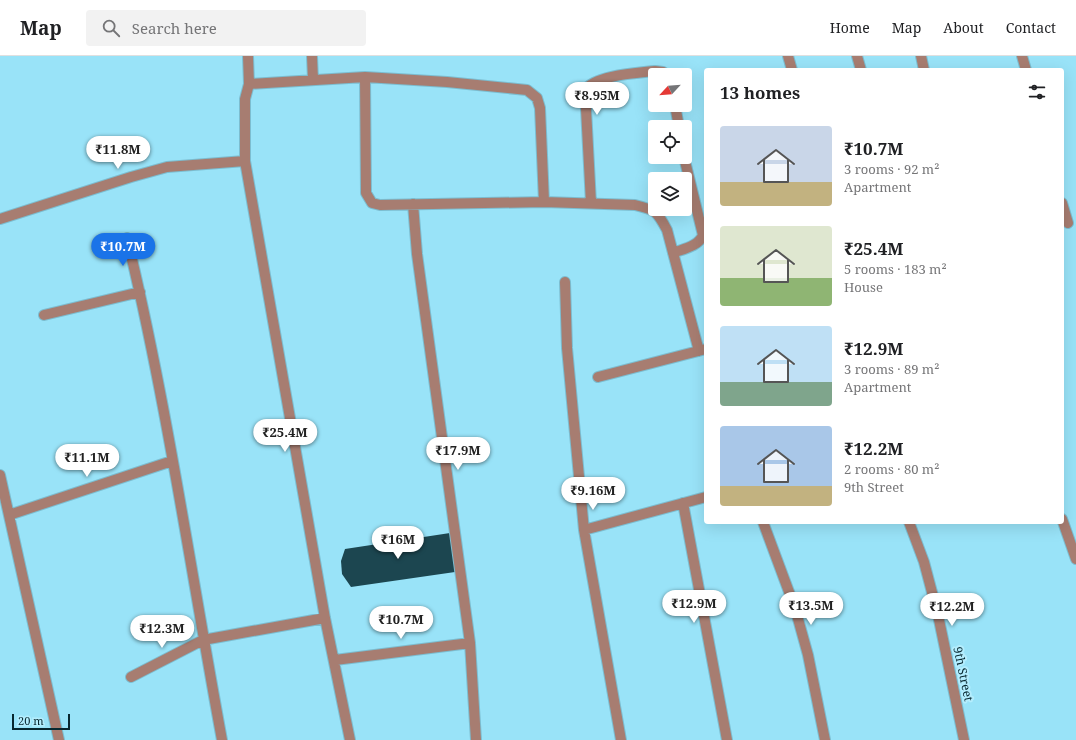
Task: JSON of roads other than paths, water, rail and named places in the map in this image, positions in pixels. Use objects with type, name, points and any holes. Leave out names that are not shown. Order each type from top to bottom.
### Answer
[{"type":"street","points":[[248,56],[249,84],[245,98],[244,161],[326,618],[350,740]]},
{"type":"street","points":[[312,56],[313,80]]},
{"type":"street","points":[[788,56],[791,68]]},
{"type":"street","points":[[857,56],[860,68]]},
{"type":"street","points":[[921,56],[924,68]]},
{"type":"street","points":[[1022,56],[1025,68]]},
{"type":"street","points":[[591,203],[585,90],[588,86],[602,79],[648,72]]},
{"type":"street","points":[[249,84],[365,77],[447,82],[527,90],[537,98],[540,108],[544,202]]},
{"type":"street","points":[[365,77],[366,193],[372,203],[380,205],[544,202],[591,203],[635,205],[648,208],[659,214],[667,230],[702,350],[598,377]]},
{"type":"street","points":[[0,219],[167,167],[244,161]]},
{"type":"street","points":[[673,253],[696,244],[701,240],[703,235],[686,164]]},
{"type":"street","points":[[413,204],[417,254],[470,643],[476,740]]},
{"type":"street","points":[[1064,209],[1068,222]]},
{"type":"street","points":[[127,238],[140,292],[172,461],[222,740]]},
{"type":"street","points":[[565,282],[567,348],[584,530],[621,740]]},
{"type":"street","points":[[44,315],[140,292]]},
{"type":"street","points":[[9,515],[172,461]]},
{"type":"street","points":[[0,475],[59,740]]},
{"type":"street","points":[[584,530],[704,498]]},
{"type":"street","points":[[684,504],[727,740]]},
{"type":"street","points":[[764,524],[795,608],[808,655],[825,740]]},
{"type":"street","name":"9th Street","points":[[910,524],[924,562],[938,615],[964,740]]},
{"type":"street","points":[[1064,524],[1076,559]]},
{"type":"street","points":[[131,677],[203,640],[326,618]]},
{"type":"street","points":[[335,660],[470,643]]}]
